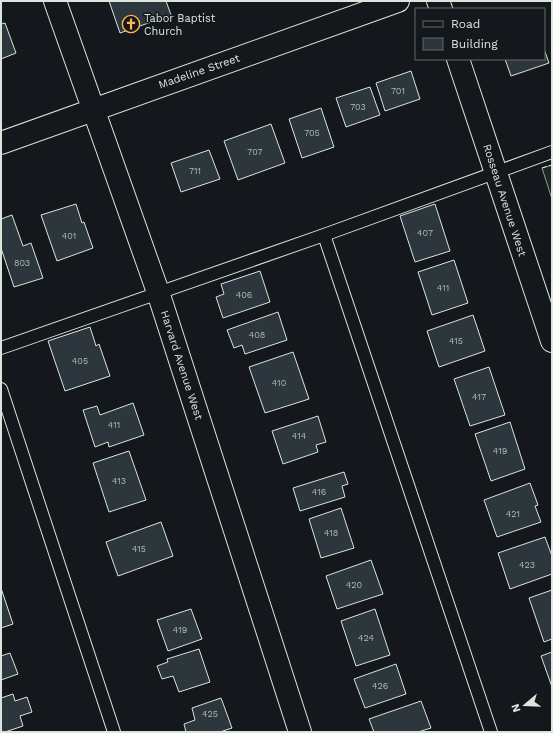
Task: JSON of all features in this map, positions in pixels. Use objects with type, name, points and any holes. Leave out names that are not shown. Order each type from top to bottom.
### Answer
[{"type":"street","name":"Harvard Avenue West","points":[[54,1],[158,292],[300,732]]},
{"type":"street","name":"Madeline Street","points":[[1,143],[92,109],[398,1]]},
{"type":"street","name":"Rosseau Avenue West","points":[[458,60],[552,341]]},
{"type":"lane","points":[[1,348],[324,235],[552,152]]},
{"type":"lane","points":[[324,235],[491,732]]},
{"type":"lane","points":[[1,389],[114,732]]},
{"type":"shaded area","points":[[552,165],[552,199],[542,168]]},
{"type":"building","name":"Tabor Baptist Church","points":[[109,1],[166,1],[171,15],[120,33]]},
{"type":"building","points":[[5,23],[16,53],[1,59],[1,24]]},
{"type":"building","points":[[545,52],[549,63],[511,76],[505,60],[545,60]]},
{"type":"building","points":[[411,71],[420,99],[385,111],[376,83]]},
{"type":"building","points":[[370,87],[380,115],[346,127],[336,98]]},
{"type":"building","points":[[321,108],[334,147],[302,158],[289,119]]},
{"type":"building","points":[[271,124],[285,163],[238,180],[224,141]]},
{"type":"building","points":[[209,150],[220,179],[181,192],[171,163]]},
{"type":"building","points":[[76,204],[82,223],[84,222],[93,248],[57,261],[41,215]]},
{"type":"building","points":[[435,204],[450,251],[415,262],[400,216]]},
{"type":"building","points":[[12,215],[23,246],[31,243],[43,278],[14,287],[1,248],[1,219]]},
{"type":"building","points":[[454,260],[468,303],[432,315],[418,272]]},
{"type":"building","points":[[260,271],[270,302],[223,318],[216,297],[224,294],[221,284]]},
{"type":"building","points":[[278,312],[287,340],[245,354],[242,345],[234,348],[227,330]]},
{"type":"building","points":[[473,315],[485,351],[439,367],[427,331]]},
{"type":"building","points":[[90,327],[96,346],[99,344],[110,376],[65,391],[48,341]]},
{"type":"building","points":[[293,352],[309,399],[265,413],[249,367]]},
{"type":"building","points":[[489,367],[505,415],[470,426],[454,379]]},
{"type":"building","points":[[133,403],[144,435],[109,447],[108,442],[95,447],[83,410],[97,406],[100,415]]},
{"type":"building","points":[[318,416],[326,442],[316,445],[318,452],[283,464],[272,431]]},
{"type":"building","points":[[510,422],[525,469],[491,481],[475,434]]},
{"type":"building","points":[[129,451],[146,500],[109,512],[93,463]]},
{"type":"building","points":[[344,472],[348,484],[342,486],[345,497],[300,511],[293,488]]},
{"type":"building","points":[[530,483],[538,505],[535,506],[541,522],[497,537],[484,500]]},
{"type":"building","points":[[341,508],[354,548],[321,558],[309,519]]},
{"type":"building","points":[[161,522],[173,556],[118,576],[106,542]]},
{"type":"building","points":[[545,537],[552,556],[552,574],[510,589],[498,553]]},
{"type":"building","points":[[371,560],[383,594],[337,609],[326,576]]},
{"type":"building","points":[[1,588],[13,624],[1,628]]},
{"type":"building","points":[[552,590],[552,639],[544,642],[529,598]]},
{"type":"building","points":[[191,609],[202,639],[168,651],[157,620]]},
{"type":"building","points":[[375,609],[390,655],[356,666],[341,621]]},
{"type":"building","points":[[199,649],[210,682],[179,692],[173,676],[162,679],[157,666],[168,662],[167,659]]},
{"type":"building","points":[[552,652],[552,687],[541,656]]},
{"type":"building","points":[[10,653],[18,674],[1,680],[1,656]]},
{"type":"building","points":[[396,664],[406,694],[365,708],[354,679]]},
{"type":"building","points":[[13,694],[15,701],[27,697],[32,712],[20,716],[23,726],[1,732],[1,698]]},
{"type":"building","points":[[221,698],[232,728],[220,732],[186,732],[184,724],[195,720],[192,708]]},
{"type":"building","points":[[421,701],[431,728],[418,732],[374,732],[369,719]]},
{"type":"fence","points":[[542,168],[552,165]]},
{"type":"place","name":"Tabor Baptist Church","points":[[131,24]]}]
